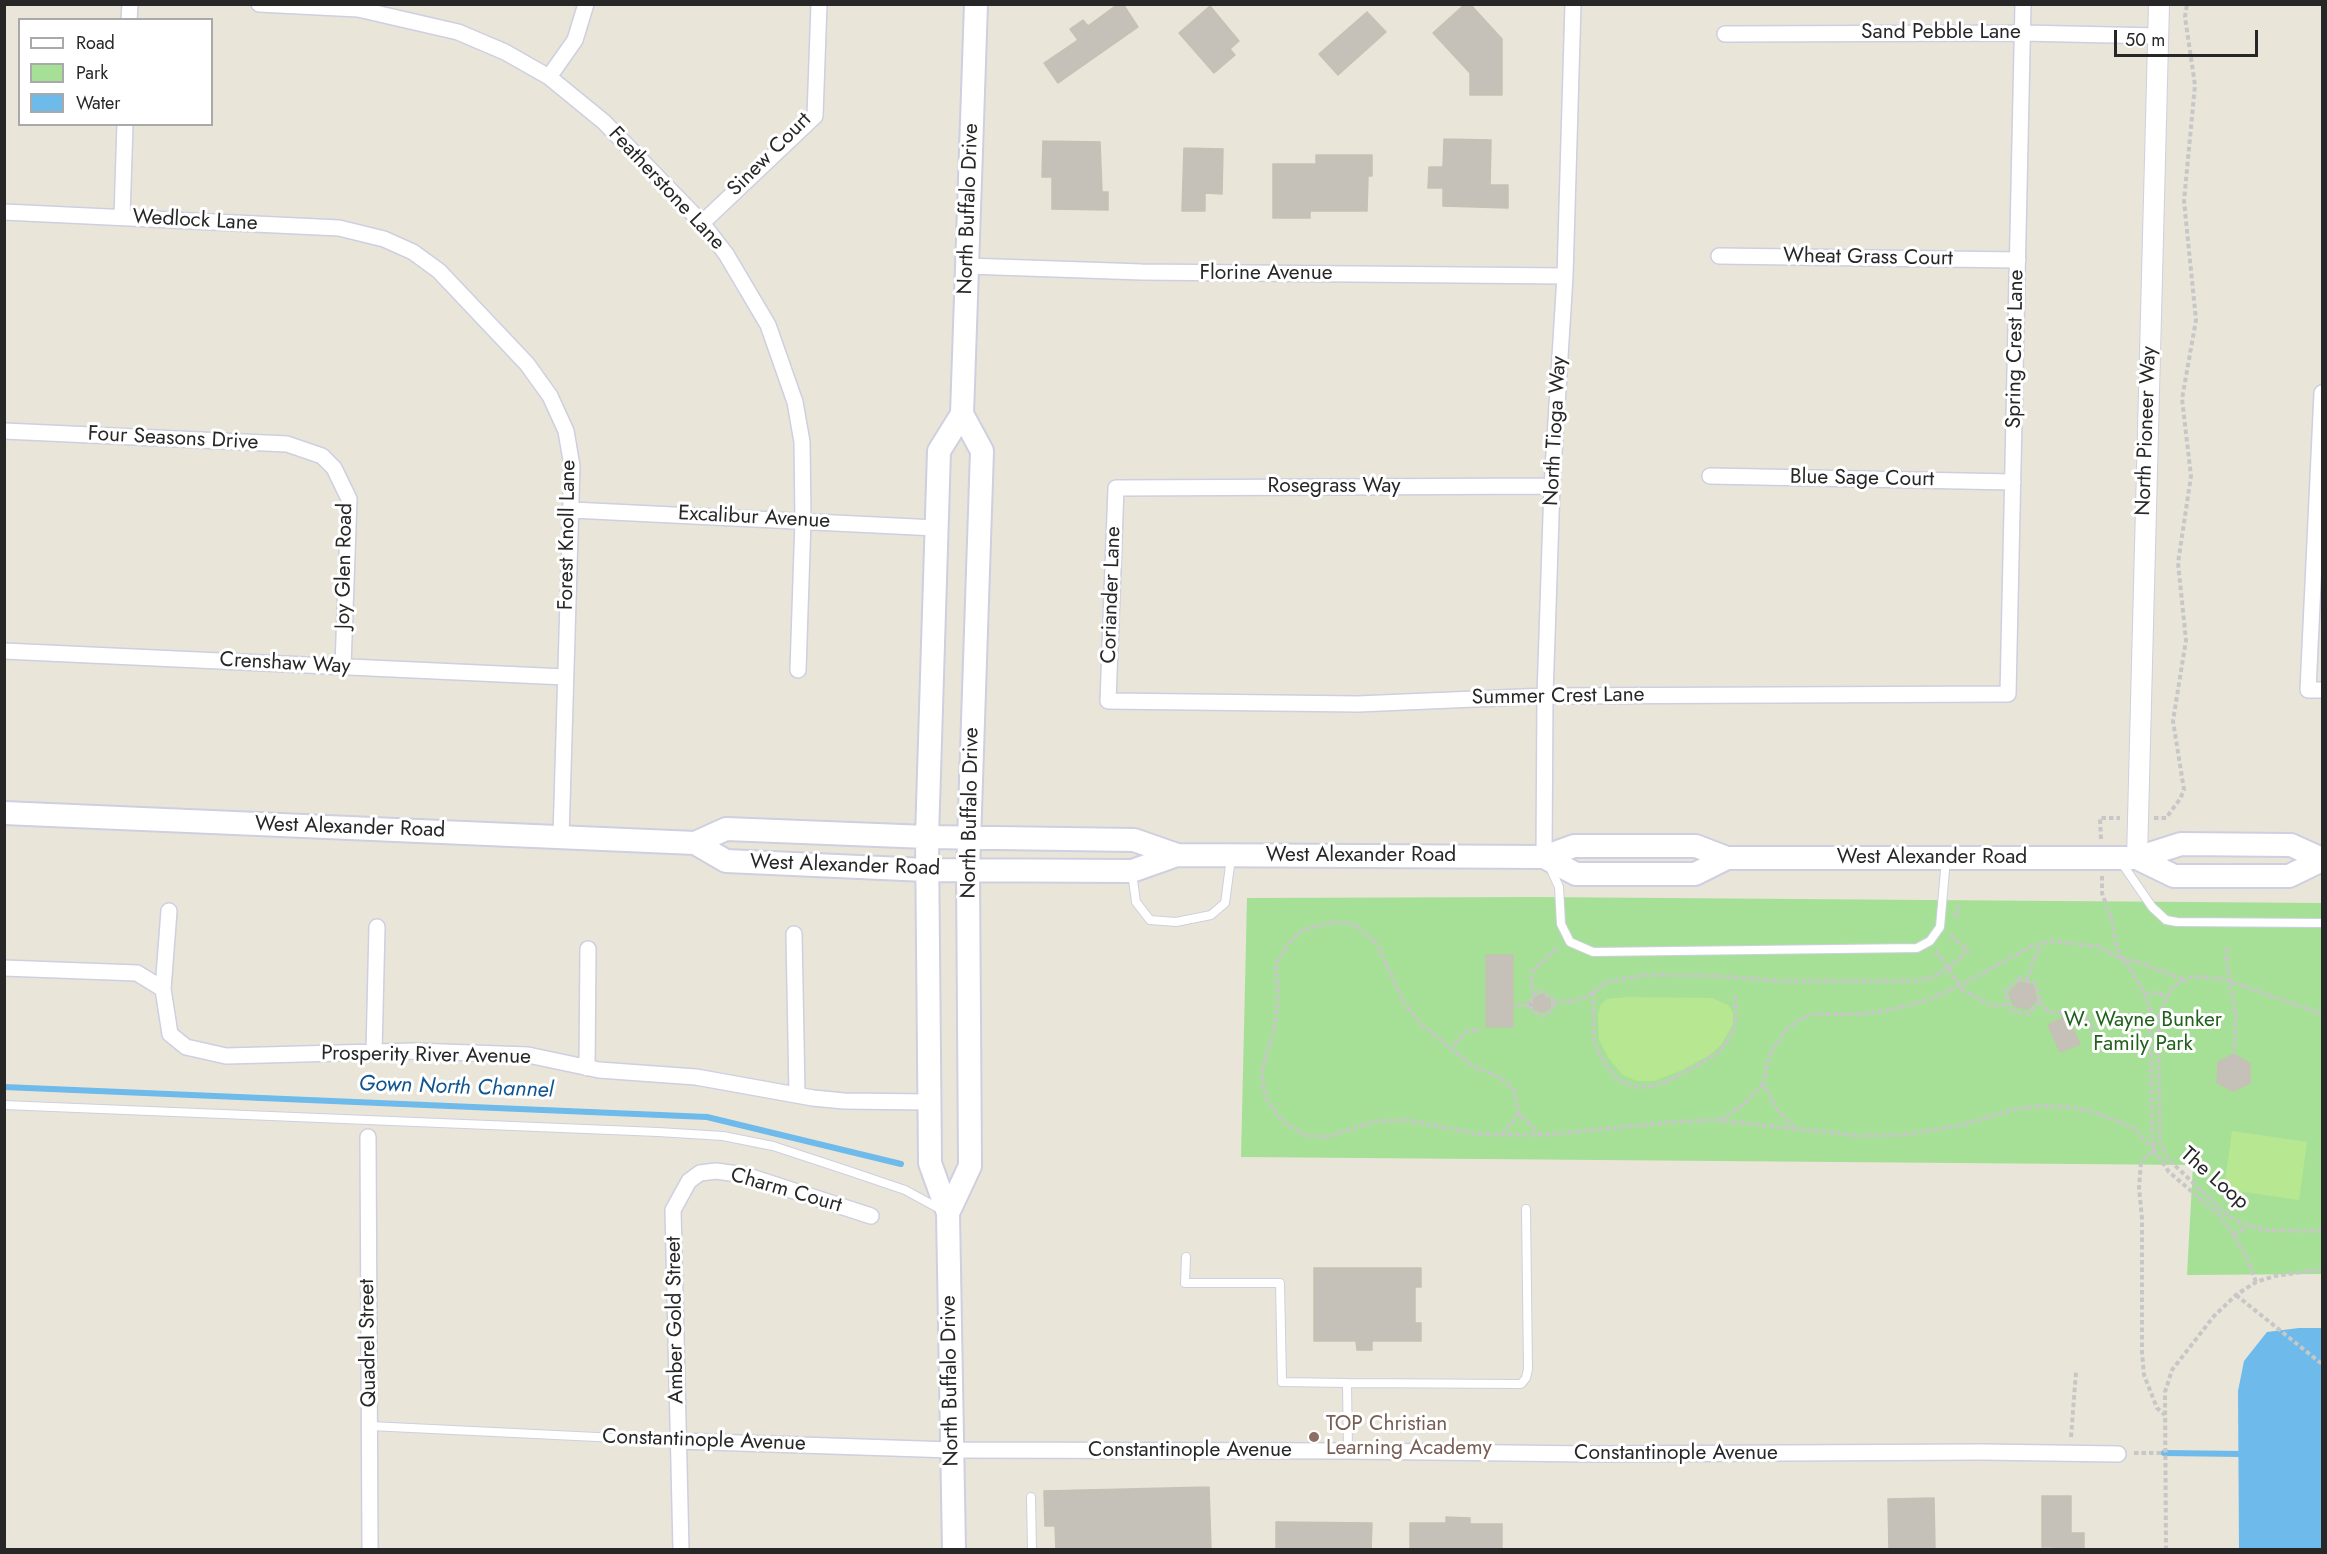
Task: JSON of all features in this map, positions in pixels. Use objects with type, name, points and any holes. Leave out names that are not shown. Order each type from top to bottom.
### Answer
[{"type":"main road","name":"North Buffalo Drive","points":[[954,1550],[948,1213],[930,1163],[926,870],[939,451],[962,414],[976,4]]},
{"type":"main road","name":"North Buffalo Drive","points":[[948,1213],[970,1166],[968,871],[982,451],[962,414]]},
{"type":"main road","name":"West Alexander Road","points":[[4,813],[695,843],[726,829],[927,837],[1134,840],[1177,855],[1545,857],[1576,874],[1695,874],[1727,858],[2119,858],[2181,844],[2291,845],[2322,860]]},
{"type":"main road","name":"West Alexander Road","points":[[695,843],[726,861],[926,870],[1132,872],[1177,855]]},
{"type":"main road","name":"West Alexander Road","points":[[2119,858],[2174,876],[2289,876],[2322,860]]},
{"type":"street","name":"Featherstone Lane","points":[[259,4],[358,7],[458,32],[505,52],[549,77],[604,122],[702,223],[726,254],[768,325],[791,391],[802,442],[803,520],[798,670]]},
{"type":"street","points":[[549,77],[576,40],[586,4]]},
{"type":"street","name":"Sinew Court","points":[[702,223],[815,116],[819,4]]},
{"type":"street","name":"North Tioga Way","points":[[1545,857],[1545,696],[1552,486],[1565,276],[1573,4]]},
{"type":"street","name":"Spring Crest Lane","points":[[2008,694],[2023,4]]},
{"type":"street","name":"North Pioneer Way","points":[[2119,858],[2137,818],[2158,4]]},
{"type":"street","name":"Sand Pebble Lane","points":[[1725,34],[2022,33],[2158,36]]},
{"type":"street","points":[[122,217],[125,126]]},
{"type":"street","name":"Wedlock Lane","points":[[4,212],[339,228],[384,239]]},
{"type":"street","name":"Forest Knoll Lane","points":[[384,239],[413,252],[440,271],[527,364],[550,396],[566,431],[572,466],[572,510],[561,837]]},
{"type":"street","name":"Wheat Grass Court","points":[[1719,256],[2018,260]]},
{"type":"street","name":"Florine Avenue","points":[[968,266],[1142,272],[1565,276]]},
{"type":"street","points":[[2315,690],[2322,393]]},
{"type":"street","name":"Four Seasons Drive","points":[[4,431],[287,444],[322,456],[334,468]]},
{"type":"street","name":"Joy Glen Road","points":[[334,468],[349,499],[344,666]]},
{"type":"street","name":"Blue Sage Court","points":[[1710,477],[2013,482]]},
{"type":"street","name":"Rosegrass Way","points":[[1116,488],[1552,486]]},
{"type":"street","name":"Coriander Lane","points":[[1108,701],[1116,488]]},
{"type":"street","name":"Excalibur Avenue","points":[[572,510],[936,528]]},
{"type":"street","name":"Crenshaw Way","points":[[4,651],[565,677]]},
{"type":"street","name":"Summer Crest Lane","points":[[1108,701],[1358,704],[1545,696],[2008,694]]},
{"type":"street","name":"Prosperity River Avenue","points":[[169,911],[164,989],[170,1034],[186,1047],[226,1056],[414,1051],[528,1055],[587,1068],[696,1077],[844,1101],[928,1102]]},
{"type":"street","points":[[374,1052],[377,927]]},
{"type":"street","points":[[794,934],[797,1095]]},
{"type":"street","points":[[587,1068],[588,949]]},
{"type":"street","points":[[4,968],[136,973],[164,989]]},
{"type":"street","name":"Quadrel Street","points":[[368,1137],[370,1550]]},
{"type":"street","name":"Charm Court","points":[[700,1173],[716,1171],[745,1175],[871,1216]]},
{"type":"street","name":"Amber Gold Street","points":[[681,1550],[673,1210],[689,1181],[700,1173]]},
{"type":"street","name":"Constantinople Avenue","points":[[679,1441],[952,1450],[1588,1454],[2118,1454]]},
{"type":"lane","points":[[1132,872],[1136,902],[1150,920],[1176,922],[1211,915],[1224,903],[1231,855]]},
{"type":"lane","points":[[1545,857],[1559,887],[1561,924],[1565,933],[1570,942],[1593,952],[1917,948],[1930,941],[1940,927],[1946,857]]},
{"type":"lane","points":[[2119,858],[2146,900],[2166,920],[2322,923]]},
{"type":"lane","points":[[4,1106],[723,1136],[773,1146],[905,1190],[948,1213]]},
{"type":"lane","points":[[1186,1257],[1185,1283],[1280,1283],[1282,1382],[1521,1384],[1526,1378],[1528,1369],[1526,1209]]},
{"type":"lane","points":[[1347,1383],[1348,1451]]},
{"type":"lane","name":"Constantinople Avenue","points":[[370,1426],[679,1441]]},
{"type":"lane","points":[[1031,1497],[1032,1550]]},
{"type":"path","points":[[2154,1150],[2150,1009],[2133,972],[2116,947],[2112,921],[2102,893],[2119,858],[2100,818],[2166,818],[2184,790],[2173,721],[2186,640],[2178,563],[2191,477],[2182,399],[2196,320],[2184,201],[2195,85],[2186,17],[2187,4]]},
{"type":"path","points":[[1553,1003],[1581,1000],[1607,982],[1645,975],[1719,976],[1780,981],[1916,981],[1931,978],[1948,969],[1968,950],[1952,937],[1959,906]]},
{"type":"path","points":[[1541,1135],[1519,1114],[1515,1090],[1501,1078],[1471,1065],[1421,1024],[1404,1003],[1377,944],[1355,924],[1332,922],[1303,930],[1289,943],[1276,964],[1278,998],[1274,1030],[1261,1074],[1266,1098],[1283,1122],[1304,1135],[1327,1137],[1376,1121],[1407,1120],[1478,1134],[1501,1135],[1541,1135],[1671,1122],[1720,1120],[1861,1136],[1903,1135],[1958,1126],[2012,1110],[2040,1106],[2069,1107],[2094,1112],[2134,1128],[2154,1150],[2169,1172],[2217,1213],[2234,1234],[2247,1258],[2256,1282]]},
{"type":"path","points":[[1534,995],[1531,982],[1532,972],[1560,945],[1556,936]]},
{"type":"path","points":[[1930,941],[1964,991],[1992,1006],[2009,1004]]},
{"type":"path","points":[[1795,1128],[1775,1107],[1764,1083],[1766,1066],[1772,1050],[1787,1029],[1802,1018],[1815,1014],[1860,1014],[1890,1010],[1930,999],[1959,986],[2008,957],[2052,941],[2098,947],[2122,959],[2141,963],[2186,980]]},
{"type":"path","points":[[2026,981],[2040,944]]},
{"type":"path","points":[[2227,948],[2227,965],[2236,1017],[2234,1054]]},
{"type":"path","points":[[2145,995],[2157,992],[2166,997],[2177,984],[2191,977],[2209,977],[2230,981],[2322,1014]]},
{"type":"path","points":[[2039,1002],[2028,1014],[2011,1010],[2005,992],[2018,979],[2035,983],[2039,1002],[2049,1012],[2080,1014],[2090,1021],[2094,1036]]},
{"type":"path","points":[[1539,991],[1553,998],[1553,1003],[1553,1010],[1542,1016],[1531,1010],[1531,998],[1539,991]]},
{"type":"path","points":[[1593,992],[1594,1043],[1605,1064],[1618,1080],[1635,1087],[1653,1086],[1670,1080],[1721,1050],[1732,1032],[1736,1013],[1735,994]]},
{"type":"path","name":"The Loop","points":[[2166,997],[2158,1017],[2160,1142],[2168,1160],[2224,1212],[2245,1225],[2281,1231],[2322,1231]]},
{"type":"path","points":[[1517,1005],[1531,1005]]},
{"type":"path","points":[[1452,1051],[1458,1039],[1467,1031],[1481,1030]]},
{"type":"path","points":[[1720,1120],[1743,1106],[1764,1083]]},
{"type":"path","points":[[1501,1135],[1519,1114]]},
{"type":"path","points":[[2154,1150],[2141,1162],[2139,1188],[2142,1218],[2142,1353],[2144,1375],[2157,1408],[2164,1415]]},
{"type":"path","points":[[2234,1234],[2241,1231],[2245,1225]]},
{"type":"path","points":[[2166,1550],[2164,1415],[2166,1385],[2172,1371],[2214,1316],[2236,1295],[2256,1282],[2295,1271],[2322,1269]]},
{"type":"path","points":[[2236,1295],[2322,1365]]},
{"type":"path","points":[[2068,1453],[2076,1372]]},
{"type":"path","points":[[2118,1454],[2164,1453]]},
{"type":"green space","name":"W. Wayne Bunker Family Park","points":[[1535,897],[2322,903],[2322,1274],[2187,1275],[2193,1165],[1241,1157],[1247,898]]},
{"type":"green space","points":[[1627,997],[1712,998],[1728,1005],[1733,1013],[1733,1024],[1721,1045],[1710,1055],[1682,1070],[1654,1081],[1637,1081],[1623,1075],[1609,1059],[1599,1040],[1598,1015],[1601,1004],[1607,999]]},
{"type":"green space","points":[[2232,1131],[2307,1142],[2299,1200],[2224,1189]]},
{"type":"water","points":[[2322,1328],[2322,1549],[2239,1549],[2238,1391],[2244,1361],[2267,1332]]},
{"type":"building","points":[[1118,4],[1123,4],[1138,27],[1058,83],[1044,63],[1078,40],[1070,29],[1083,20],[1088,26]]},
{"type":"building","points":[[1465,4],[1470,4],[1502,39],[1502,95],[1470,95],[1470,73],[1433,33]]},
{"type":"building","points":[[1210,6],[1239,41],[1230,49],[1235,55],[1214,73],[1179,33]]},
{"type":"building","points":[[1367,12],[1386,32],[1338,75],[1319,54]]},
{"type":"building","points":[[1444,139],[1491,140],[1490,185],[1508,185],[1508,208],[1443,206],[1443,188],[1428,188],[1429,167],[1443,167]]},
{"type":"building","points":[[1043,141],[1100,142],[1102,192],[1108,192],[1108,210],[1052,209],[1052,177],[1042,177]]},
{"type":"building","points":[[1184,148],[1223,149],[1222,194],[1205,193],[1205,211],[1182,211]]},
{"type":"building","points":[[1316,155],[1372,155],[1372,176],[1368,176],[1367,211],[1310,211],[1310,218],[1273,218],[1273,164],[1316,164]]},
{"type":"building","points":[[1486,955],[1513,955],[1513,1027],[1486,1027]]},
{"type":"building","points":[[2020,982],[2033,985],[2037,1000],[2028,1009],[2014,1006],[2009,993]]},
{"type":"building","points":[[1542,994],[1550,999],[1550,1008],[1542,1012],[1526,1004]]},
{"type":"building","points":[[2067,1016],[2080,1044],[2060,1052],[2048,1025]]},
{"type":"building","points":[[2234,1054],[2250,1064],[2250,1083],[2233,1091],[2217,1083],[2218,1062]]},
{"type":"building","points":[[1314,1268],[1421,1268],[1421,1287],[1415,1287],[1415,1323],[1421,1323],[1421,1341],[1372,1341],[1372,1350],[1357,1350],[1356,1341],[1314,1341]]},
{"type":"building","points":[[1209,1487],[1211,1549],[1056,1550],[1055,1526],[1045,1526],[1044,1491]]},
{"type":"building","points":[[2042,1496],[2071,1496],[2071,1533],[2084,1533],[2084,1550],[2054,1550],[2054,1547],[2042,1547]]},
{"type":"building","points":[[1934,1498],[1935,1550],[1889,1550],[1888,1499]]},
{"type":"building","points":[[1446,1517],[1470,1518],[1470,1524],[1502,1524],[1502,1550],[1410,1550],[1410,1523],[1446,1523]]},
{"type":"building","points":[[1276,1522],[1372,1523],[1371,1550],[1276,1550]]},
{"type":"waterway","name":"Gown North Channel","points":[[4,1087],[707,1117],[901,1164]]},
{"type":"waterway","points":[[2164,1453],[2242,1454]]},
{"type":"place","name":"TOP Christian Learning Academy","points":[[1314,1437]]}]
